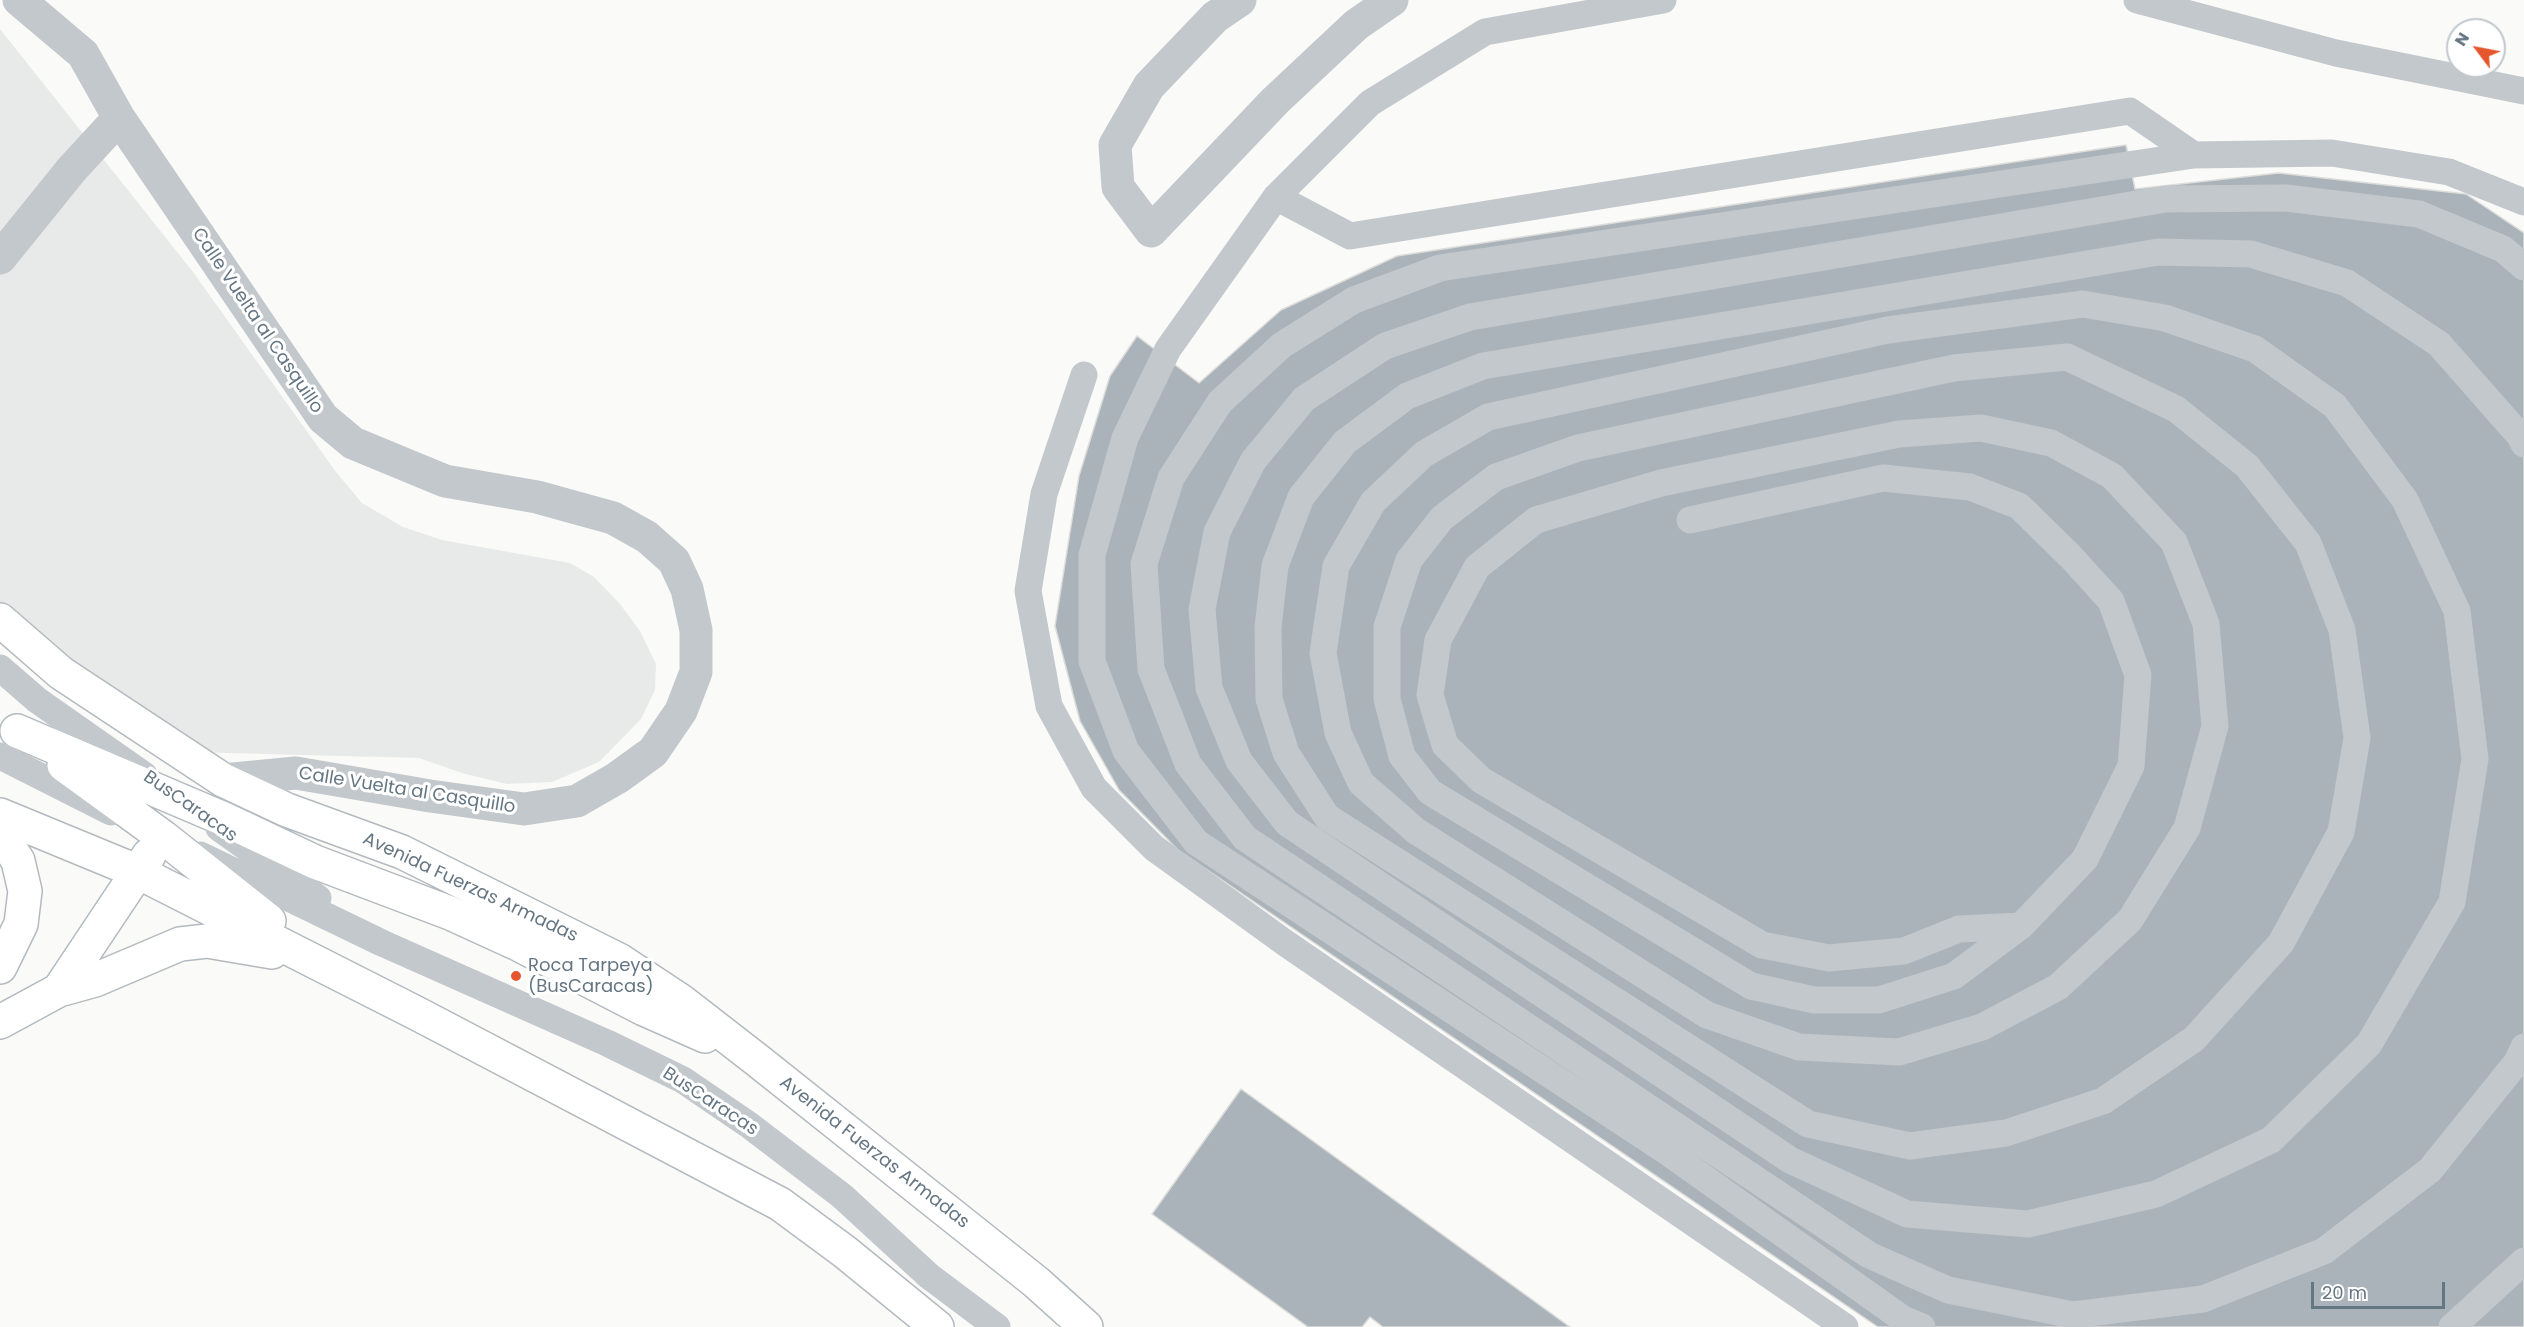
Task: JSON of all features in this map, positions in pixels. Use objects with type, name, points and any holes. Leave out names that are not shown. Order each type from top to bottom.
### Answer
[{"type":"main road","name":"Avenida Fuerzas Armadas","points":[[0,620],[61,673],[223,780],[287,810],[402,852],[619,960],[681,1001],[757,1060],[1036,1282],[1086,1327]]},
{"type":"main road","points":[[156,737],[183,802]]},
{"type":"main road","points":[[5,741],[183,802],[315,862],[450,913],[520,945],[644,1008],[757,1060]]},
{"type":"main road","points":[[5,741],[163,837],[322,964]]},
{"type":"main road","points":[[59,990],[136,871],[163,837],[183,802]]},
{"type":"main road","points":[[0,815],[136,871],[322,964],[780,1204],[845,1252],[937,1327]]},
{"type":"main road","points":[[0,832],[18,861],[25,891],[21,924],[0,967]]},
{"type":"main road","points":[[0,1022],[59,990],[95,980],[180,944],[207,941],[241,945],[322,964]]},
{"type":"street","name":"Calle Vuelta al Casquillo","points":[[19,0],[83,54],[119,118],[323,418],[353,443],[445,481],[537,497],[613,518],[647,537],[674,561],[687,589],[696,630],[696,672],[681,711],[654,752],[617,778],[577,801],[524,809],[430,796],[296,773],[223,780]]},
{"type":"street","points":[[1240,0],[1215,17],[1149,86],[1115,145],[1118,187],[1152,231],[1275,101],[1356,25],[1392,0]]},
{"type":"street","points":[[0,258],[72,170],[119,118]]},
{"type":"lane","points":[[1664,0],[1485,32],[1370,103],[1276,197],[1168,350],[1125,438],[1092,555],[1092,661],[1126,751],[1196,842],[1666,1151],[1903,1319],[1922,1327]]},
{"type":"lane","points":[[2137,0],[2336,53],[2524,91]]},
{"type":"lane","points":[[1276,197],[1350,236],[2130,111],[2194,155]]},
{"type":"lane","points":[[2524,202],[2449,172],[2332,153],[2194,155],[1440,268],[1354,300],[1282,345],[1220,402],[1171,478],[1144,564],[1150,669],[1188,764],[1245,838],[1869,1255],[1948,1290],[2073,1315],[2203,1299],[2324,1251],[2430,1170],[2517,1062],[2524,1047]]},
{"type":"lane","points":[[2021,926],[1959,929],[1904,951],[1829,958],[1762,945],[1481,780],[1445,745],[1430,694],[1438,640],[1477,567],[1536,520],[1661,483],[1899,434],[1981,429],[2051,443],[2112,476],[2174,542],[2206,624],[2215,726],[2187,828],[2130,920],[2058,987],[1982,1027],[1899,1052],[1799,1047],[1707,1015],[1416,831],[1361,783],[1338,733],[1323,653],[1336,566],[1373,502],[1424,453],[1488,417],[1888,330],[2083,304],[2166,318],[2255,349],[2335,406],[2405,500],[2457,611],[2475,759],[2452,902],[2369,1044],[2271,1140],[2156,1194],[2028,1224],[1907,1214],[1790,1160],[1287,823],[1239,761],[1209,688],[1202,609],[1217,532],[1253,461],[1304,399],[1385,345],[1470,317],[2166,200],[2286,198],[2419,214],[2503,249],[2524,267]]},
{"type":"lane","points":[[1690,520],[1883,478],[1970,487],[2019,506],[2071,557],[2111,602],[2138,675],[2131,766],[2085,859],[2021,926],[1954,975],[1879,1000],[1814,1000],[1750,986],[1430,792],[1402,756],[1387,699],[1387,627],[1408,560],[1442,518],[1496,477],[1578,448],[1954,368],[2067,357],[2176,409],[2247,466],[2308,543],[2342,630],[2357,738],[2341,832],[2281,942],[2194,1039],[2103,1101],[2006,1133],[1910,1146],[1808,1124],[1327,817],[1286,753],[1269,699],[1268,627],[1275,566],[1301,497],[1345,442],[1407,396],[1483,366],[2158,252],[2251,254],[2347,283],[2439,344],[2520,436],[2524,444]]},
{"type":"lane","points":[[1084,375],[1044,494],[1028,591],[1049,706],[1094,788],[1154,848],[1284,942],[1845,1327]]},
{"type":"lane","name":"BusCaracas","points":[[0,668],[37,700],[382,944]]},
{"type":"lane","name":"BusCaracas","points":[[163,837],[382,944],[608,1042],[683,1080],[749,1125],[842,1196],[929,1276],[997,1327]]},
{"type":"lane","points":[[2452,1327],[2524,1262]]},
{"type":"shaded area","points":[[0,29],[193,272],[336,472],[362,503],[403,527],[442,540],[570,563],[594,577],[620,604],[640,631],[656,664],[655,690],[641,719],[599,762],[552,782],[507,784],[462,773],[419,758],[188,752],[0,607]]},
{"type":"building","points":[[2126,145],[2135,189],[2279,173],[2466,194],[2524,233],[2524,1327],[1878,1327],[1178,850],[1119,790],[1080,721],[1055,626],[1079,476],[1110,376],[1137,336],[1199,383],[1281,310],[1397,256]]},
{"type":"building","points":[[1241,1089],[1570,1327],[1383,1327],[1370,1317],[1362,1327],[1308,1327],[1152,1214]]},
{"type":"place","name":"Roca Tarpeya (BusCaracas)","points":[[516,976]]}]
